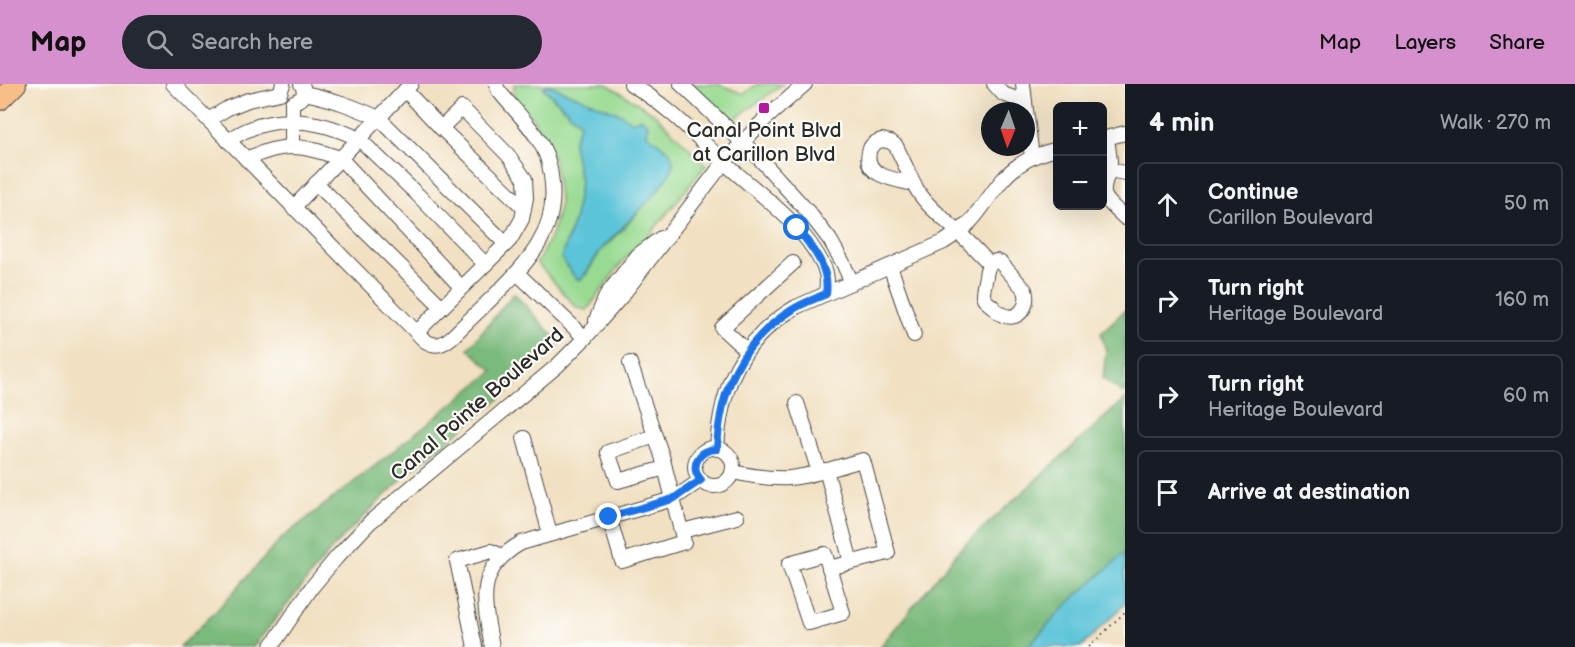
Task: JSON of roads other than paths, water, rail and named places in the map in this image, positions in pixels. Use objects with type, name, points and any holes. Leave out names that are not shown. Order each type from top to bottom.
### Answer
[{"type":"highway","points":[[0,100],[16,84]]},
{"type":"street","points":[[173,84],[417,332],[430,344],[438,345],[446,342],[517,273],[543,237],[552,212],[553,187],[544,149],[498,90],[496,84]]},
{"type":"street","points":[[506,84],[509,104]]},
{"type":"street","points":[[631,84],[661,104],[780,210],[797,228],[824,267],[827,276],[826,294]]},
{"type":"street","points":[[681,84],[759,158],[810,214],[830,240],[852,283]]},
{"type":"street","name":"Canal Pointe Boulevard","points":[[271,647],[312,587],[336,557],[370,522],[557,366],[588,335],[627,289],[724,162],[763,121],[805,84]]},
{"type":"street","points":[[994,84],[1003,94],[1025,102],[1023,84]]},
{"type":"street","points":[[293,208],[408,87],[441,128],[524,208]]},
{"type":"street","points":[[208,120],[228,108],[282,89],[285,100],[292,103],[302,98],[302,89],[352,105],[378,118],[506,244]]},
{"type":"street","points":[[292,103],[292,147]]},
{"type":"street","points":[[417,332],[506,244],[522,219],[526,198],[525,179],[508,154],[462,108],[441,128]]},
{"type":"street","points":[[228,141],[240,133],[268,124],[292,121],[313,122],[359,139],[485,264]]},
{"type":"street","points":[[1107,138],[1125,133]]},
{"type":"street","points":[[246,159],[261,152],[292,147],[324,152],[340,158],[461,287]]},
{"type":"street","points":[[1107,147],[1110,161],[1103,193],[1125,218]]},
{"type":"street","points":[[717,449],[720,417],[734,372],[747,351],[774,322],[796,307],[944,242],[970,222],[1008,174],[1018,165],[1032,157],[1053,151]]},
{"type":"street","points":[[1109,170],[1125,173]]},
{"type":"street","points":[[316,183],[441,306]]},
{"type":"street","points":[[914,184],[934,212],[959,232],[990,264]]},
{"type":"street","points":[[747,351],[722,328],[793,263]]},
{"type":"street","points":[[890,266],[914,335]]},
{"type":"street","points":[[517,273],[588,335]]},
{"type":"street","points":[[609,517],[622,561],[684,542],[665,468],[630,363]]},
{"type":"street","points":[[797,403],[823,471],[851,562]]},
{"type":"street","points":[[655,436],[608,452],[618,481],[665,468]]},
{"type":"street","points":[[524,438],[550,534]]},
{"type":"street","points":[[717,449],[730,457],[733,472],[727,482],[720,486],[713,486],[706,484],[698,477],[695,470],[696,463],[704,452],[717,449]]},
{"type":"street","points":[[733,472],[752,476],[791,478],[863,460],[888,553],[830,568]]},
{"type":"street","points":[[492,647],[484,604],[485,590],[494,566],[502,556],[521,543],[673,499],[701,480]]},
{"type":"street","points":[[682,531],[737,517]]},
{"type":"street","points":[[475,647],[457,561],[491,551],[502,556]]},
{"type":"street","points":[[825,554],[830,568],[843,613],[809,623],[789,564],[825,554]]},
{"type":"water","points":[[548,85],[621,114],[632,122],[641,118],[648,124],[647,134],[670,152],[673,162],[670,173],[663,184],[601,250],[580,280],[576,279],[561,258],[575,218],[580,182],[573,142],[580,123],[543,87]]},
{"type":"water","points":[[1125,553],[1125,604],[1081,647],[1027,647],[1073,599]]},
{"type":"place","name":"Canal Point Blvd at Carillon Blvd","points":[[764,108]]}]
